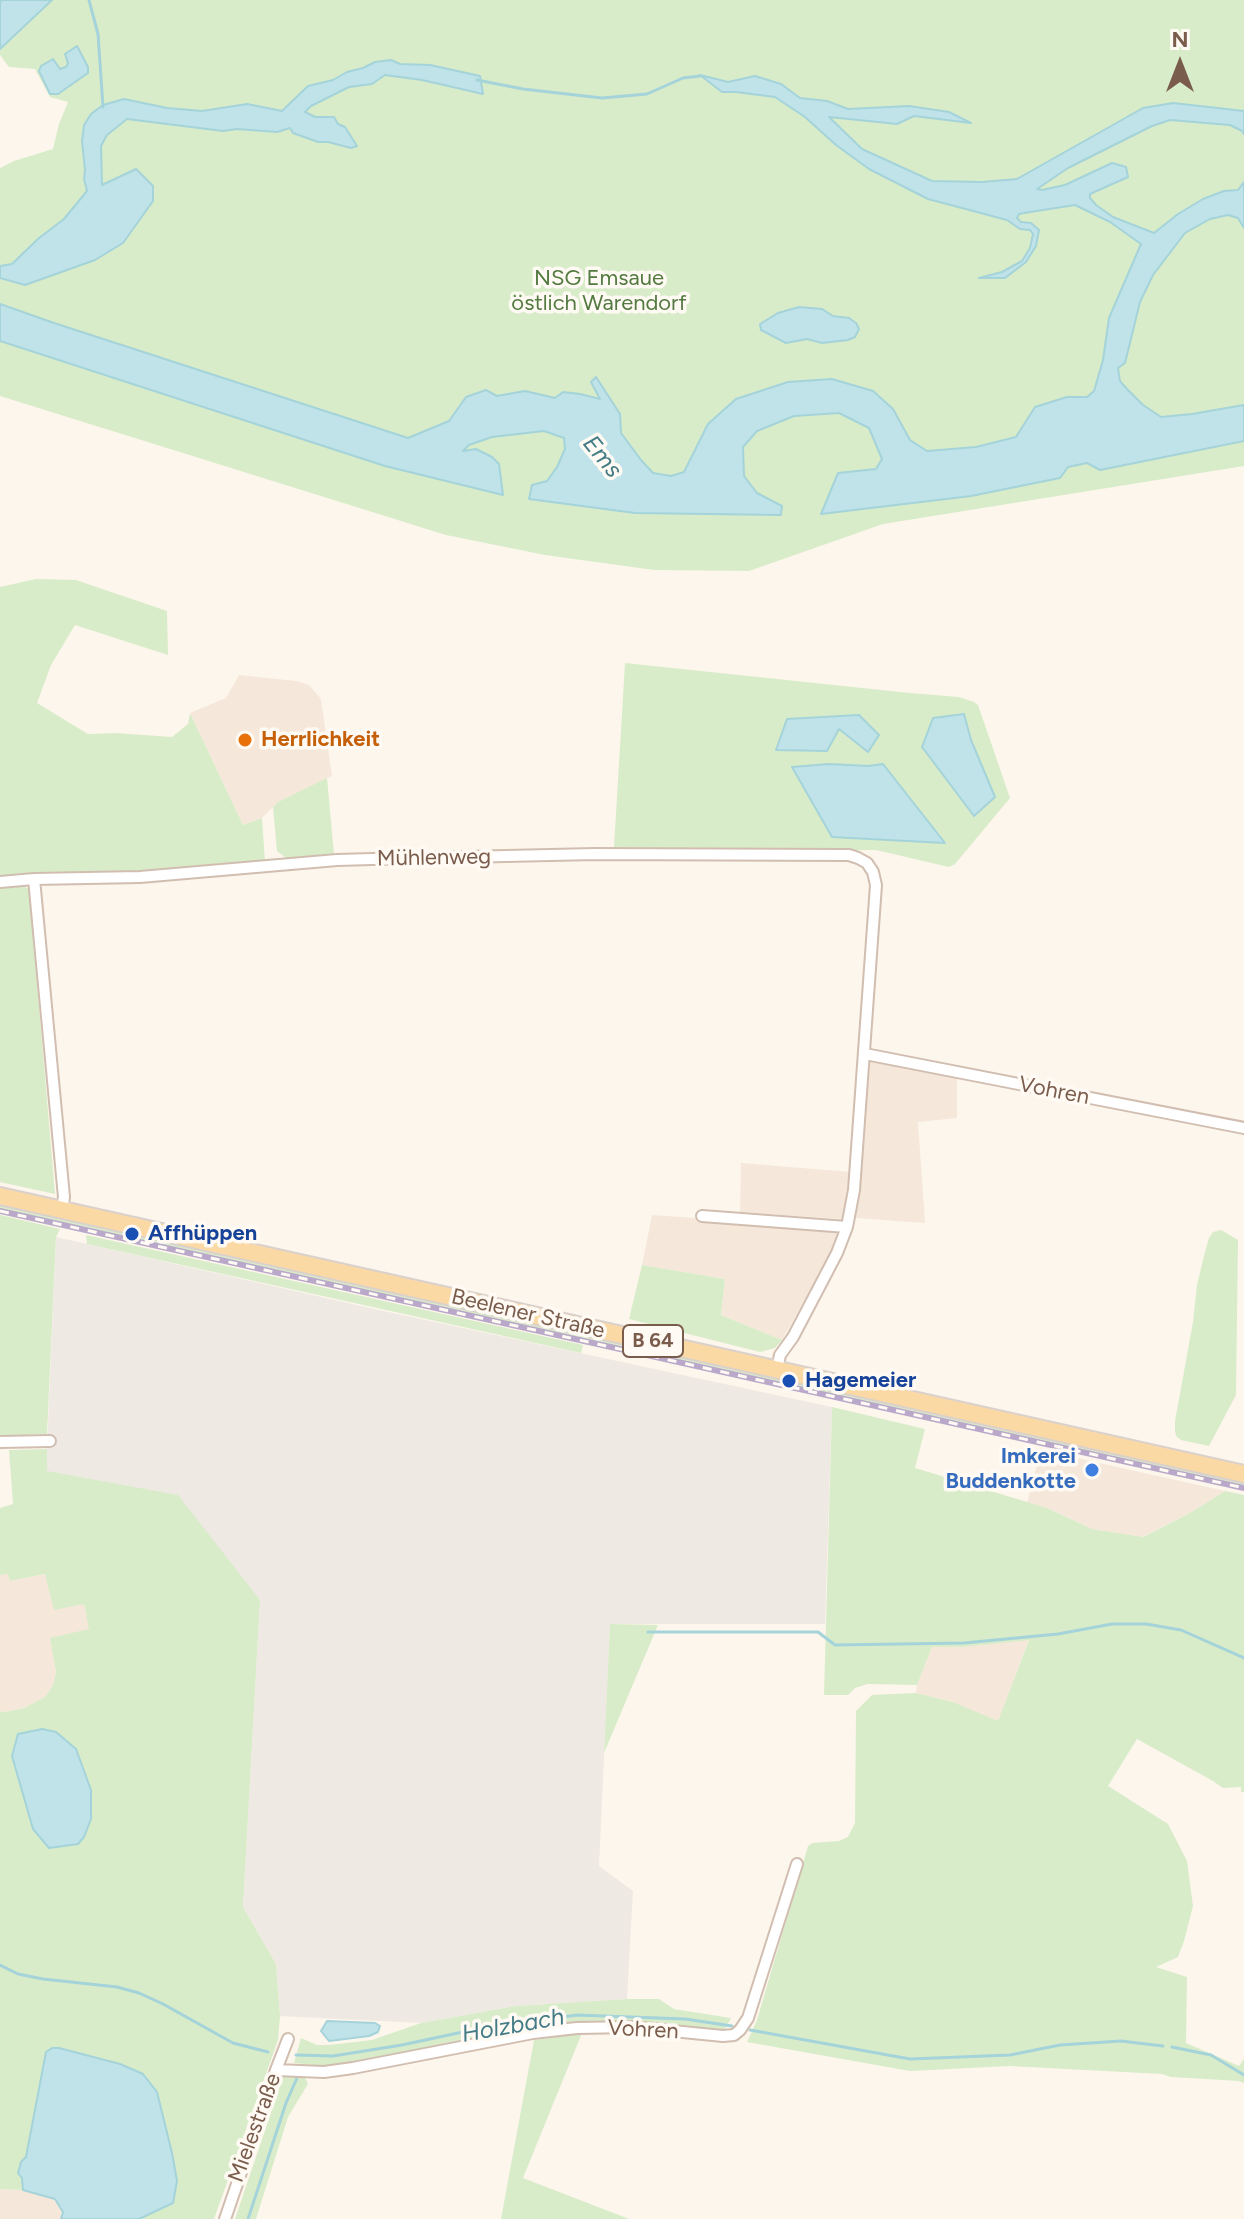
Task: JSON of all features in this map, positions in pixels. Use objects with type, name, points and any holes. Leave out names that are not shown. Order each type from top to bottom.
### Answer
[{"type":"main road","name":"Beelener Straße","points":[[0,1196],[1244,1474]]},
{"type":"street","name":"Mühlenweg","points":[[0,882],[140,877],[337,860],[595,854],[849,855],[867,863],[876,885],[865,1054]]},
{"type":"street","points":[[34,879],[64,1197],[62,1210]]},
{"type":"street","points":[[777,1369],[780,1355],[793,1337],[837,1253],[847,1227],[854,1190],[865,1054]]},
{"type":"street","name":"Vohren","points":[[865,1054],[1244,1128]]},
{"type":"street","points":[[702,1216],[847,1227]]},
{"type":"street","points":[[0,1442],[50,1441]]},
{"type":"street","name":"Vohren","points":[[276,2070],[324,2072],[353,2068],[533,2033],[577,2028],[632,2027],[734,2035],[748,2018],[797,1864]]},
{"type":"street","name":"Mielestraße","points":[[225,2219],[288,2039]]},
{"type":"shaded area","points":[[239,675],[309,685],[321,699],[332,776],[278,802],[262,818],[243,825],[190,713],[226,698]]},
{"type":"shaded area","points":[[870,1059],[957,1076],[957,1118],[918,1122],[925,1223],[856,1218]]},
{"type":"shaded area","points":[[741,1163],[851,1172],[842,1219],[740,1212]]},
{"type":"shaded area","points":[[652,1215],[838,1228],[840,1233],[782,1340],[721,1315],[725,1279],[642,1265]]},
{"type":"shaded area","points":[[56,1237],[832,1407],[825,1624],[610,1624],[599,1866],[633,1891],[627,1999],[516,2006],[421,2023],[280,2016],[276,1964],[243,1907],[260,1600],[46,1471]]},
{"type":"shaded area","points":[[1041,1450],[1225,1491],[1142,1537],[1092,1529],[1047,1508],[1027,1503]]},
{"type":"shaded area","points":[[8,1573],[10,1581],[46,1574],[84,1604],[90,1630],[51,1638],[56,1672],[53,1685],[45,1697],[24,1708],[5,1712],[0,1711],[0,1575]]},
{"type":"shaded area","points":[[1029,1639],[998,1722],[953,1702],[916,1693],[932,1647],[964,1647]]},
{"type":"shaded area","points":[[0,2189],[23,2190],[55,2199],[63,2212],[62,2217],[0,2219]]},
{"type":"green space","name":"NSG Emsaue östlich Warendorf","points":[[0,0],[1244,0],[1244,466],[883,524],[749,571],[654,570],[545,555],[446,535],[0,396],[0,168],[53,149],[68,102],[50,97],[35,69],[9,67],[0,55]]},
{"type":"green space","points":[[36,579],[76,580],[167,611],[168,655],[75,625],[51,665],[37,703],[88,734],[172,737],[188,724],[190,713],[243,825],[262,818],[265,862],[140,873],[0,879],[0,587]]},
{"type":"green space","points":[[625,663],[959,697],[974,702],[978,705],[1010,798],[955,864],[949,867],[876,850],[615,851]]},
{"type":"green space","points":[[327,778],[334,854],[286,858],[277,851],[273,807]]},
{"type":"green space","points":[[19,884],[29,889],[55,1194],[0,1182],[0,886]]},
{"type":"green space","points":[[0,1204],[1244,1481],[1244,1486],[0,1209]]},
{"type":"green space","points":[[0,1215],[60,1229],[56,1237],[47,1434],[0,1436]]},
{"type":"green space","points":[[1221,1230],[1238,1240],[1236,1395],[1209,1446],[1181,1440],[1176,1436],[1175,1421],[1197,1285],[1209,1238],[1213,1232]]},
{"type":"green space","points":[[86,1235],[583,1345],[581,1353],[87,1244]]},
{"type":"green space","points":[[642,1265],[725,1279],[721,1315],[782,1340],[775,1348],[760,1352],[629,1319]]},
{"type":"green space","points":[[832,1407],[925,1429],[915,1468],[1047,1508],[1092,1529],[1143,1537],[1225,1491],[1244,1495],[1244,1792],[1241,1792],[1241,1787],[1223,1788],[1137,1739],[1108,1786],[1168,1824],[1187,1861],[1193,1906],[1184,1941],[1178,1957],[1156,1967],[1187,1977],[1186,2043],[1239,2066],[1244,2059],[1244,2083],[1162,2074],[1009,2066],[910,2071],[747,2042],[757,2020],[808,1846],[848,1837],[855,1823],[856,1711],[872,1695],[916,1693],[953,1702],[998,1721],[1029,1640],[932,1647],[917,1685],[868,1684],[855,1688],[848,1695],[824,1695]]},
{"type":"green space","points":[[47,1449],[47,1471],[178,1495],[260,1600],[243,1907],[276,1964],[280,2016],[278,2040],[214,2219],[139,2219],[157,2092],[143,2074],[120,2064],[36,2108],[26,2157],[21,2162],[23,2190],[0,2189],[0,1711],[24,1708],[45,1697],[53,1685],[56,1672],[50,1638],[89,1629],[84,1604],[54,1610],[45,1574],[10,1581],[8,1574],[0,1575],[0,1508],[13,1504],[9,1450]]},
{"type":"green space","points":[[610,1624],[658,1625],[604,1753]]},
{"type":"green space","points":[[659,1999],[674,2009],[731,2018],[724,2031],[632,2021],[577,2023],[533,2028],[323,2066],[294,2063],[301,2038],[317,2045],[372,2040],[421,2023],[516,2006]]},
{"type":"green space","points":[[582,2033],[523,2178],[629,2219],[501,2219],[534,2040]]},
{"type":"green space","points":[[284,2074],[304,2075],[308,2084],[288,2117],[256,2219],[235,2219]]},
{"type":"water","points":[[2,0],[52,0],[0,49]]},
{"type":"water","points":[[77,46],[88,73],[58,94],[50,94],[39,71],[41,66],[53,59],[60,69],[66,67],[65,54]]},
{"type":"water","points":[[391,60],[480,76],[483,94],[385,75],[372,84],[349,87],[305,112],[315,117],[334,117],[338,124],[345,127],[357,146],[351,148],[318,142],[293,133],[290,128],[277,132],[223,131],[127,119],[107,135],[101,146],[102,185],[136,169],[153,186],[153,201],[123,243],[95,260],[25,285],[0,278],[0,266],[12,264],[64,219],[87,191],[82,141],[84,125],[91,114],[103,105],[124,99],[202,111],[247,104],[282,111],[308,86],[333,80],[375,62]]},
{"type":"water","name":"Ems","points":[[700,75],[728,82],[755,76],[781,84],[800,98],[827,101],[848,109],[909,106],[949,112],[971,123],[914,116],[897,124],[829,117],[862,149],[932,181],[1017,179],[1143,108],[1173,103],[1244,111],[1244,134],[1230,125],[1170,120],[1068,168],[1037,189],[1065,185],[1112,163],[1126,167],[1128,177],[1090,194],[1090,198],[1113,217],[1154,233],[1203,199],[1224,191],[1238,190],[1244,182],[1244,228],[1238,218],[1228,215],[1210,219],[1185,233],[1153,275],[1140,302],[1125,363],[1118,368],[1120,381],[1127,389],[1161,417],[1244,405],[1244,441],[1100,470],[1087,463],[1068,467],[1060,478],[971,496],[821,514],[838,473],[876,469],[882,459],[869,428],[839,413],[794,416],[757,431],[743,447],[744,476],[757,493],[782,506],[781,515],[635,513],[529,499],[532,485],[547,481],[565,449],[564,438],[544,431],[492,437],[469,445],[463,451],[476,449],[499,464],[503,495],[385,466],[0,341],[0,304],[408,438],[449,421],[466,397],[486,390],[497,396],[525,391],[555,398],[563,392],[600,399],[591,382],[596,377],[620,414],[621,433],[641,460],[653,473],[671,476],[684,472],[708,424],[736,399],[788,382],[832,379],[873,391],[893,409],[910,440],[927,451],[976,447],[1016,437],[1035,407],[1067,397],[1087,397],[1094,391],[1103,360],[1109,318],[1141,244],[1110,222],[1075,205],[1019,214],[1017,218],[1021,222],[1031,223],[1039,230],[1036,246],[1026,262],[1005,278],[979,278],[1002,272],[1022,261],[1030,248],[1033,234],[1030,230],[1020,229],[1007,220],[928,199],[869,169],[775,97],[722,92]]},
{"type":"water","points":[[799,307],[822,309],[833,316],[849,318],[859,329],[855,337],[848,340],[822,343],[807,339],[786,343],[761,330],[760,324],[778,313]]},
{"type":"water","points":[[964,714],[971,740],[995,797],[974,816],[922,747],[933,718]]},
{"type":"water","points":[[859,715],[879,735],[868,752],[839,729],[827,751],[776,750],[787,719]]},
{"type":"water","points":[[883,764],[945,843],[832,837],[792,767]]},
{"type":"water","points":[[42,1729],[56,1732],[76,1749],[91,1790],[91,1819],[78,1844],[49,1848],[33,1829],[12,1756],[18,1734]]},
{"type":"water","points":[[327,2021],[375,2023],[380,2026],[378,2032],[369,2036],[329,2041],[321,2031]]},
{"type":"water","points":[[52,2048],[120,2064],[143,2074],[157,2092],[172,2153],[177,2181],[173,2203],[139,2219],[61,2219],[63,2212],[55,2199],[23,2190],[22,2178],[18,2173],[26,2157],[46,2052]]},
{"type":"waterway","points":[[89,0],[98,34],[103,107]]},
{"type":"waterway","points":[[477,80],[602,98],[647,94],[683,78],[700,76]]},
{"type":"waterway","points":[[648,1632],[818,1632],[835,1645],[964,1643],[1058,1634],[1112,1624],[1146,1624],[1181,1630],[1244,1658]]},
{"type":"waterway","name":"Holzbach","points":[[0,1965],[18,1974],[117,1987],[139,1993],[233,2043],[268,2052]]},
{"type":"waterway","name":"Holzbach","points":[[296,2055],[333,2056],[472,2030],[577,2015],[685,2019],[732,2026]]},
{"type":"waterway","name":"Holzbach","points":[[750,2030],[910,2059],[1010,2055],[1060,2045],[1121,2041],[1163,2046]]},
{"type":"waterway","name":"Holzbach","points":[[1172,2047],[1211,2055],[1244,2075]]},
{"type":"waterway","points":[[248,2219],[297,2078]]},
{"type":"railway","points":[[0,1211],[1244,1488]]},
{"type":"place","name":"Herrlichkeit","points":[[245,740]]},
{"type":"place","name":"Affhüppen","points":[[132,1234]]},
{"type":"place","name":"Hagemeier","points":[[789,1381]]},
{"type":"place","name":"Imkerei Buddenkotte","points":[[1092,1470]]}]
